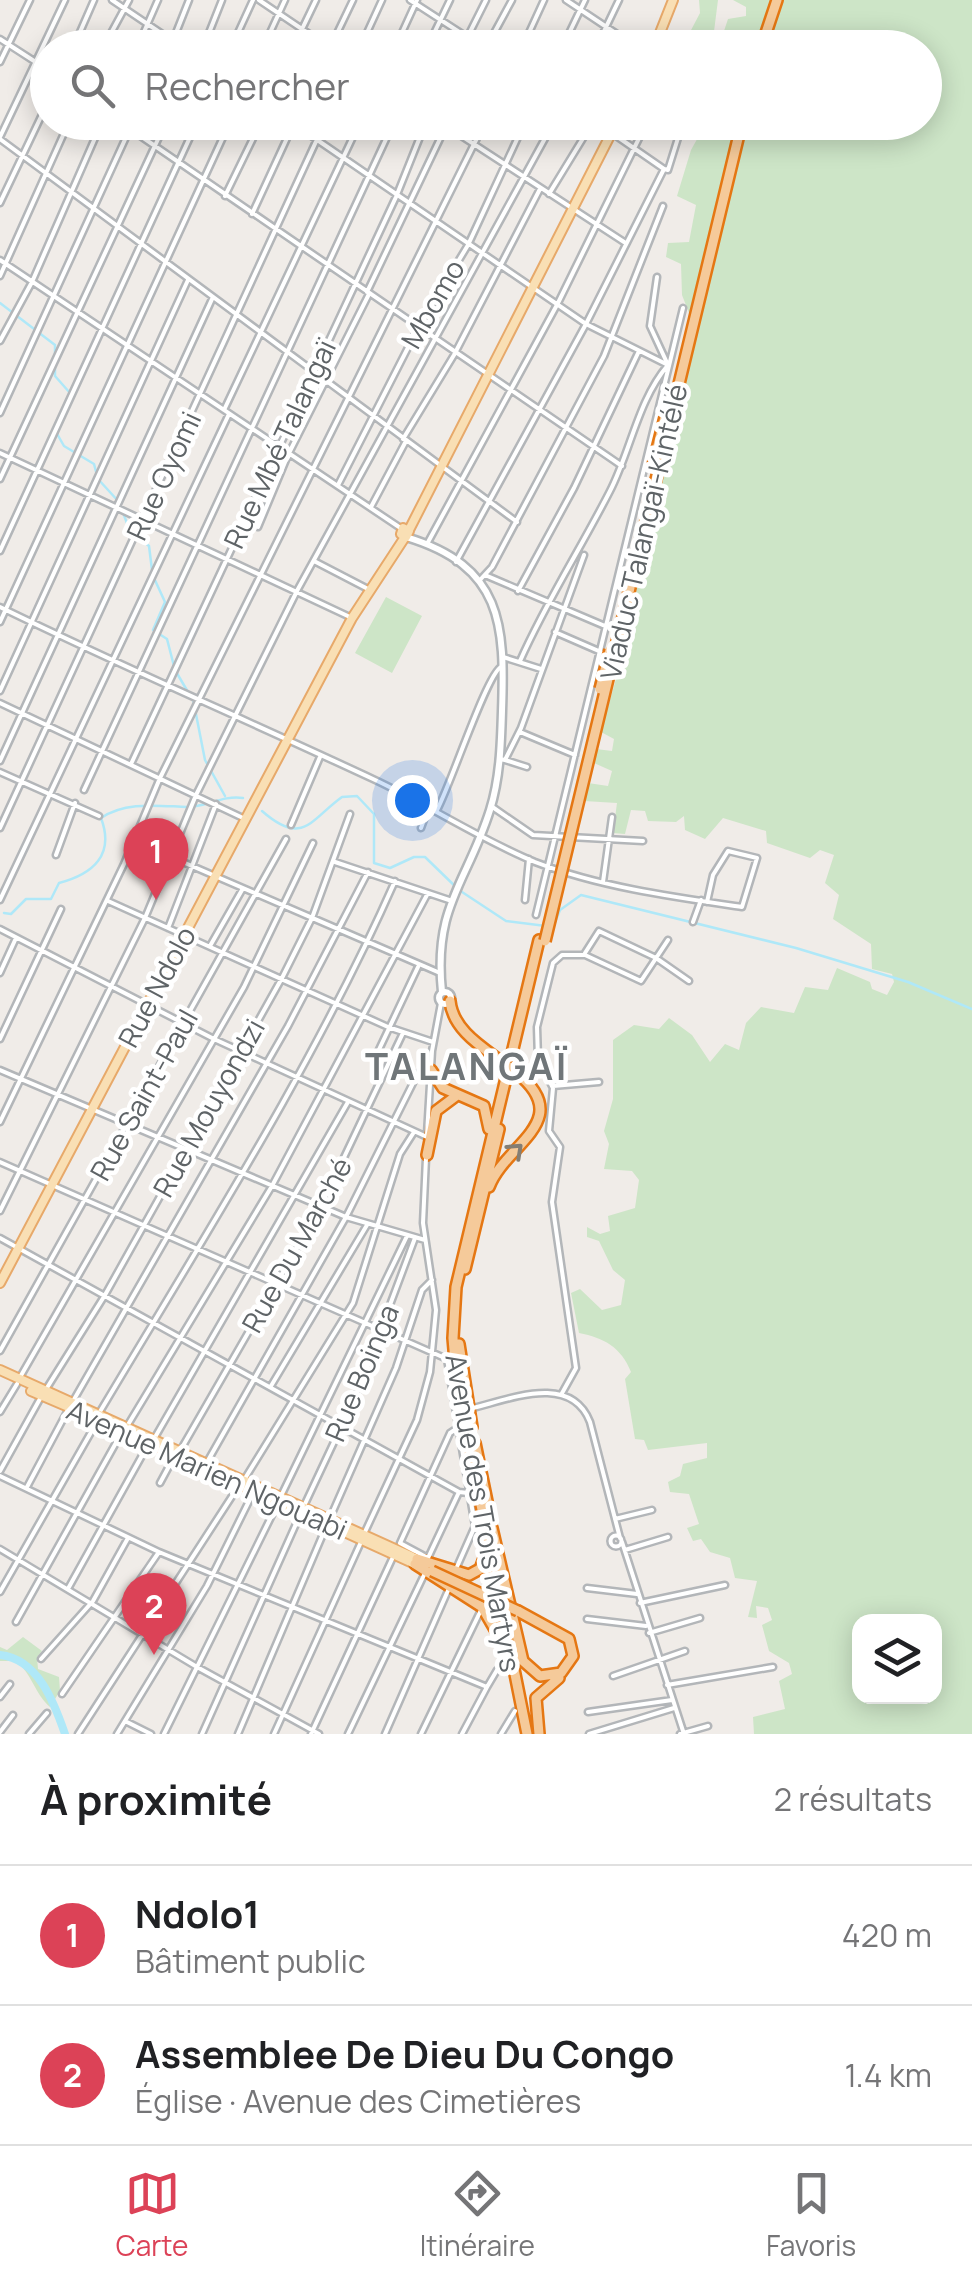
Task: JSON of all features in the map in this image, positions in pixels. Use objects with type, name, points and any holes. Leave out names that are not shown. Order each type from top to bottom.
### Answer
[{"type":"highway","points":[[764,30],[774,0]]},
{"type":"highway","name":"Viaduc Talangaï-Kintélé","points":[[542,940],[735,140]]},
{"type":"highway","name":"Avenue des Trois Martyrs","points":[[530,1734],[510,1668],[457,1385],[453,1324],[462,1256],[485,1156],[542,940]]},
{"type":"highway","name":"Avenue des Trois Martyrs","points":[[530,1734],[468,1409],[458,1323],[474,1232],[542,940]]},
{"type":"highway","points":[[446,1002],[459,1025],[517,1073],[537,1096],[538,1122],[495,1172],[474,1232]]},
{"type":"highway","points":[[431,1066],[440,1084],[456,1096],[476,1099],[487,1112],[485,1156]]},
{"type":"highway","points":[[427,1154],[436,1111],[456,1096]]},
{"type":"highway","points":[[475,1472],[486,1560],[479,1588],[484,1608],[499,1632],[514,1710],[530,1734]]},
{"type":"highway","points":[[492,1528],[524,1660],[540,1676],[560,1675]]},
{"type":"highway","points":[[425,1566],[464,1576],[478,1572],[486,1560]]},
{"type":"highway","points":[[425,1566],[484,1608]]},
{"type":"highway","points":[[425,1566],[518,1609],[569,1638],[573,1656],[536,1698],[530,1734]]},
{"type":"main road","points":[[661,30],[672,0]]},
{"type":"main road","points":[[485,376],[608,140]]},
{"type":"main road","name":"Rue Ndolo","points":[[0,1283],[352,618],[448,452],[485,376]]},
{"type":"main road","name":"Avenue Marien Ngouabi","points":[[0,1373],[425,1566]]},
{"type":"main road","points":[[178,1453],[280,1499]]},
{"type":"main road","points":[[363,1537],[425,1566]]},
{"type":"street","points":[[0,62],[30,0]]},
{"type":"street","points":[[50,30],[65,0]]},
{"type":"street","points":[[81,30],[94,0]]},
{"type":"street","points":[[112,0],[158,30]]},
{"type":"street","points":[[114,30],[128,0]]},
{"type":"street","points":[[145,30],[158,0]]},
{"type":"street","points":[[178,30],[189,0]]},
{"type":"street","points":[[210,30],[222,0]]},
{"type":"street","points":[[240,30],[256,0],[302,29],[316,0]]},
{"type":"street","points":[[271,30],[285,0]]},
{"type":"street","points":[[339,30],[353,0]]},
{"type":"street","points":[[368,30],[382,0]]},
{"type":"street","points":[[435,30],[450,0]]},
{"type":"street","points":[[470,30],[486,0]]},
{"type":"street","points":[[495,30],[512,0]]},
{"type":"street","points":[[530,30],[544,0]]},
{"type":"street","points":[[566,0],[611,30]]},
{"type":"street","points":[[571,30],[585,0]]},
{"type":"street","points":[[605,30],[620,0]]},
{"type":"street","points":[[402,30],[414,1],[457,30]]},
{"type":"street","points":[[0,39],[30,59]]},
{"type":"street","points":[[30,71],[0,138],[92,212],[166,262],[517,522]]},
{"type":"street","points":[[0,202],[30,139]]},
{"type":"street","points":[[0,276],[60,140]]},
{"type":"street","points":[[0,342],[32,282],[94,140]]},
{"type":"street","points":[[0,413],[125,140]]},
{"type":"street","points":[[144,140],[537,408],[592,450],[622,466]]},
{"type":"street","points":[[0,479],[158,140]]},
{"type":"street","points":[[0,551],[189,140]]},
{"type":"street","points":[[0,622],[3,608],[222,140]]},
{"type":"street","points":[[225,196],[252,140]]},
{"type":"street","points":[[252,214],[285,140]]},
{"type":"street","points":[[0,900],[352,140]]},
{"type":"street","points":[[84,790],[386,140]]},
{"type":"street","name":"Rue Mbé Talangaï","points":[[131,764],[396,197],[419,140]]},
{"type":"street","points":[[258,527],[288,455],[326,383],[438,140]]},
{"type":"street","points":[[467,140],[624,242]]},
{"type":"street","points":[[0,1122],[107,900],[160,778],[476,140]]},
{"type":"street","name":"Mbomo","points":[[338,484],[418,328],[468,245],[516,140]]},
{"type":"street","points":[[0,1211],[145,918],[196,796],[298,589],[437,342],[544,140]]},
{"type":"street","points":[[549,194],[583,140]]},
{"type":"street","points":[[619,140],[668,170],[677,140]]},
{"type":"street","points":[[423,542],[462,481],[558,303],[593,224],[638,140]]},
{"type":"street","points":[[316,141],[586,324],[668,365]]},
{"type":"street","name":"Rue Oyomi","points":[[0,828],[316,141]]},
{"type":"street","points":[[456,562],[586,324],[664,169]]},
{"type":"street","points":[[371,507],[540,189]]},
{"type":"street","points":[[482,578],[567,430],[612,338],[663,206]]},
{"type":"street","points":[[0,260],[405,532],[482,578],[606,627]]},
{"type":"street","points":[[656,277],[650,326],[668,365]]},
{"type":"street","points":[[0,691],[188,280]]},
{"type":"street","points":[[0,760],[213,298]]},
{"type":"street","points":[[536,915],[682,308]]},
{"type":"street","points":[[518,591],[639,351]]},
{"type":"street","points":[[520,661],[546,603],[622,466],[653,383],[668,365]]},
{"type":"street","points":[[0,452],[298,589],[352,618]]},
{"type":"street","points":[[502,759],[520,732],[584,556]]},
{"type":"street","points":[[314,561],[368,589]]},
{"type":"street","points":[[274,1734],[399,1458],[426,1392],[433,1354],[432,1280],[425,1240],[433,1042],[449,994],[442,992],[440,973],[449,900],[491,806],[502,759],[499,615],[482,578]]},
{"type":"street","points":[[3,608],[429,806],[549,867],[603,883],[704,901],[745,906],[757,858],[728,851],[713,875],[704,901],[693,922]]},
{"type":"street","points":[[555,632],[601,652]]},
{"type":"street","points":[[502,657],[542,670]]},
{"type":"street","points":[[437,810],[474,728],[491,674],[503,667]]},
{"type":"street","points":[[0,703],[247,820]]},
{"type":"street","points":[[520,732],[576,755]]},
{"type":"street","points":[[292,826],[320,757]]},
{"type":"street","points":[[502,759],[527,768]]},
{"type":"street","points":[[0,772],[100,816]]},
{"type":"street","points":[[56,856],[75,803]]},
{"type":"street","points":[[168,928],[216,804]]},
{"type":"street","points":[[421,828],[429,806]]},
{"type":"street","points":[[491,806],[533,835],[644,841]]},
{"type":"street","name":"Rue Mouyondzi","points":[[0,1474],[43,1393],[106,1296],[183,1150],[282,978],[312,918],[350,814]]},
{"type":"street","points":[[603,883],[612,817]]},
{"type":"street","name":"Rue Saint-Paul","points":[[0,1351],[286,839]]},
{"type":"street","points":[[134,841],[440,973]]},
{"type":"street","points":[[0,1412],[255,966],[313,843]]},
{"type":"street","points":[[526,900],[529,859]]},
{"type":"street","points":[[334,862],[449,900]]},
{"type":"street","points":[[27,1487],[166,1235],[266,1065],[368,872]]},
{"type":"street","points":[[0,1592],[194,1248],[242,1174],[368,942],[395,881]]},
{"type":"street","points":[[210,946],[242,889]]},
{"type":"street","points":[[16,1622],[46,1575],[124,1430],[272,1186],[428,894]]},
{"type":"street","points":[[107,900],[388,1028],[433,1042]]},
{"type":"street","points":[[0,1040],[61,909]]},
{"type":"street","points":[[0,929],[266,1065],[427,1137]]},
{"type":"street","points":[[585,955],[599,931],[656,958],[689,982]]},
{"type":"street","points":[[0,973],[16,938]]},
{"type":"street","points":[[561,1395],[576,1368],[552,1202],[560,1147],[549,1131],[552,1086],[536,1052],[542,1004],[555,960],[565,954],[585,955],[641,981],[668,940]]},
{"type":"street","points":[[376,1058],[419,966]]},
{"type":"street","name":"Rue Du Marché","points":[[160,1483],[320,1206],[403,1032]]},
{"type":"street","points":[[206,1464],[346,1217],[418,1073],[431,1066]]},
{"type":"street","points":[[0,1070],[346,1217],[425,1240]]},
{"type":"street","points":[[552,1086],[599,1082]]},
{"type":"street","points":[[68,1587],[348,1102]]},
{"type":"street","points":[[78,1734],[296,1400],[345,1316],[360,1286],[400,1154],[414,1132]]},
{"type":"street","points":[[0,1162],[448,1362],[474,1528],[458,1566],[425,1566],[400,1543],[450,1434],[458,1427]]},
{"type":"street","points":[[271,1386],[367,1225]]},
{"type":"street","points":[[164,1734],[406,1236]]},
{"type":"street","points":[[0,1238],[459,1492],[468,1492]]},
{"type":"street","name":"Rue Boinga","points":[[202,1734],[381,1331],[414,1238]]},
{"type":"street","points":[[238,1734],[406,1342],[422,1290],[432,1280]]},
{"type":"street","points":[[468,1409],[528,1395],[561,1395],[587,1414],[619,1539],[682,1734],[708,1726]]},
{"type":"street","points":[[0,1474],[159,1552],[487,1687]]},
{"type":"street","points":[[116,1734],[213,1573],[254,1491]]},
{"type":"street","points":[[348,1734],[459,1492]]},
{"type":"street","points":[[615,1521],[652,1510]]},
{"type":"street","points":[[41,1659],[93,1601],[129,1536]]},
{"type":"street","points":[[625,1550],[668,1536]]},
{"type":"street","points":[[0,1549],[282,1717],[319,1734]]},
{"type":"street","points":[[62,1694],[159,1552]]},
{"type":"street","points":[[312,1732],[394,1555]]},
{"type":"street","points":[[640,1603],[726,1585]]},
{"type":"street","points":[[385,1734],[450,1586]]},
{"type":"street","points":[[587,1588],[637,1594]]},
{"type":"street","points":[[421,1734],[484,1608]]},
{"type":"street","points":[[649,1634],[700,1618]]},
{"type":"street","points":[[587,1619],[646,1626]]},
{"type":"street","points":[[613,1676],[685,1651]]},
{"type":"street","points":[[667,1686],[773,1667]]},
{"type":"street","points":[[462,1734],[497,1670]]},
{"type":"street","points":[[0,1697],[10,1684]]},
{"type":"street","points":[[588,1712],[672,1700]]},
{"type":"street","points":[[589,1734],[674,1708]]},
{"type":"street","points":[[500,1734],[514,1710]]},
{"type":"street","points":[[29,1734],[46,1713]]},
{"type":"street","points":[[0,1732],[13,1715]]},
{"type":"street","points":[[125,1722],[151,1734]]},
{"type":"street","points":[[133,1734],[137,1727]]},
{"type":"green space","points":[[699,0],[718,0],[714,30],[691,30],[700,13]]},
{"type":"green space","points":[[733,0],[972,0],[972,1734],[754,1734],[753,1717],[785,1709],[779,1681],[792,1674],[789,1663],[769,1651],[762,1625],[772,1620],[768,1608],[756,1606],[757,1618],[748,1617],[757,1581],[735,1578],[730,1558],[710,1552],[701,1539],[693,1541],[687,1528],[699,1524],[689,1494],[670,1492],[668,1482],[680,1476],[683,1464],[707,1458],[707,1443],[648,1450],[644,1440],[635,1439],[625,1379],[631,1372],[611,1345],[579,1333],[571,1293],[580,1289],[602,1310],[621,1305],[625,1280],[613,1270],[599,1241],[587,1237],[587,1227],[600,1234],[610,1231],[608,1216],[635,1208],[639,1180],[632,1171],[604,1169],[609,1144],[604,1131],[613,1099],[613,1040],[634,1025],[659,1029],[669,1018],[692,1035],[710,1062],[725,1044],[739,1050],[746,1023],[761,1007],[794,1013],[805,987],[828,990],[837,968],[870,982],[872,989],[887,995],[894,982],[892,974],[872,969],[871,944],[833,919],[839,895],[825,883],[834,855],[820,850],[810,858],[767,843],[766,831],[723,818],[705,839],[685,830],[684,816],[676,822],[648,821],[645,811],[631,810],[625,834],[613,833],[617,803],[584,801],[588,783],[608,786],[612,771],[594,763],[596,749],[612,751],[614,739],[601,732],[638,601],[636,591],[677,420],[687,397],[682,390],[696,331],[682,295],[681,264],[666,257],[668,243],[689,242],[696,205],[677,196],[691,150],[697,140],[942,140],[942,30],[724,30],[728,19],[746,16],[746,7]]},
{"type":"green space","points":[[386,597],[422,616],[392,673],[355,653]]},
{"type":"green space","points":[[23,1637],[42,1651],[37,1657],[38,1669],[59,1677],[60,1691],[50,1707],[16,1661],[0,1661],[0,1647],[7,1650]]},
{"type":"waterway","points":[[0,303],[55,345],[55,376],[70,393]]},
{"type":"waterway","points":[[56,432],[64,446],[94,464],[98,479],[119,502]]},
{"type":"waterway","points":[[122,510],[130,531],[149,546],[152,570]]},
{"type":"waterway","points":[[154,578],[165,602],[153,630],[167,639],[175,670],[188,692]]},
{"type":"waterway","points":[[193,699],[205,760],[225,796]]},
{"type":"waterway","points":[[262,811],[276,822],[297,828],[313,821],[342,797],[357,796],[374,814],[374,863],[390,868],[414,857],[425,857],[459,890],[506,921],[546,926]]},
{"type":"waterway","points":[[4,913],[11,914],[26,899],[51,899],[59,883],[91,868],[103,852],[105,831],[101,818],[111,813],[132,807],[194,806],[243,798]]},
{"type":"waterway","points":[[554,925],[560,910],[581,895],[796,948],[908,982],[972,1009]]},
{"type":"waterway","points":[[0,1655],[13,1658],[34,1673],[50,1696],[65,1734]]},
{"type":"place","name":"Ndolo1","points":[[156,900]]},
{"type":"place","name":"Assemblee De Dieu Du Congo","points":[[154,1655]]},
{"type":"district","name":"TALANGAÏ","points":[[467,1067]]}]
